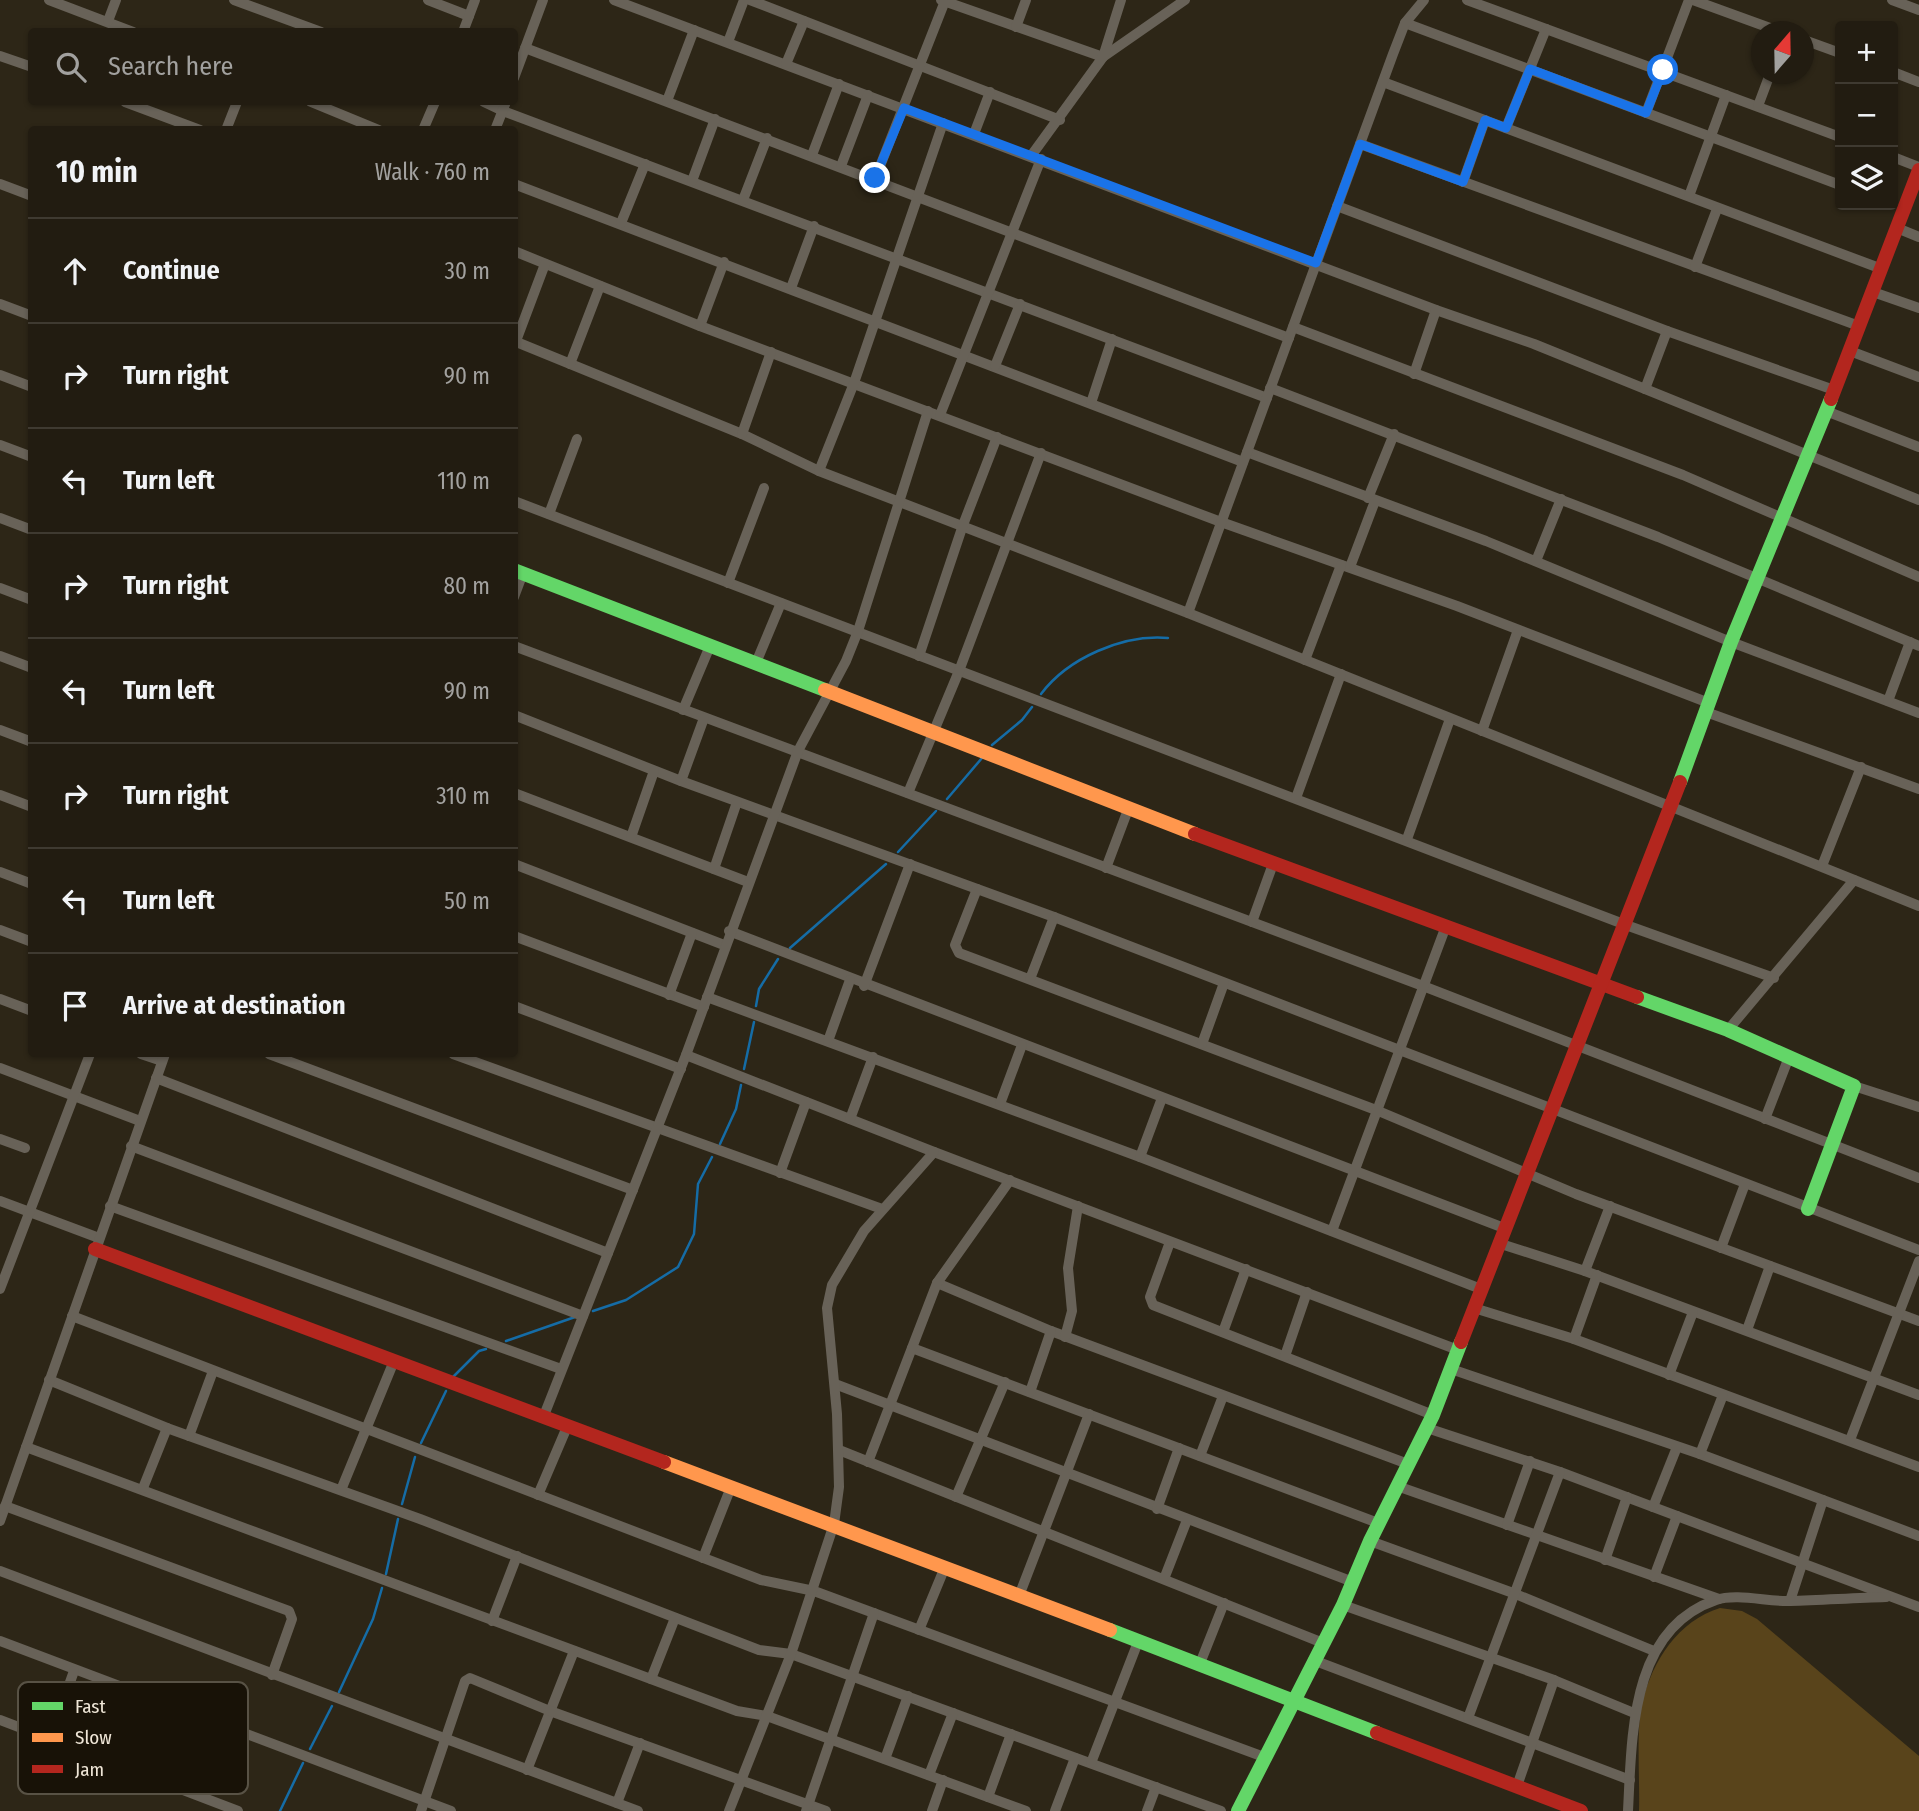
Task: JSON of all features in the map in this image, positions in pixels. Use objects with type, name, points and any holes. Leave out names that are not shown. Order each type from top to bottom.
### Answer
[{"type":"street","points":[[49,0],[124,28]]},
{"type":"street","points":[[108,21],[116,0]]},
{"type":"street","points":[[233,0],[302,28]]},
{"type":"street","points":[[428,0],[469,16]]},
{"type":"street","points":[[464,28],[475,0]]},
{"type":"street","points":[[518,67],[543,0]]},
{"type":"street","points":[[614,0],[1436,310],[1534,344],[1919,500]]},
{"type":"street","points":[[728,42],[744,0]]},
{"type":"street","points":[[750,0],[1060,120]]},
{"type":"street","points":[[1016,27],[1026,0]]},
{"type":"street","points":[[940,415],[1013,231],[1036,157],[1103,57],[1121,0]]},
{"type":"street","points":[[1103,57],[1185,0]]},
{"type":"street","points":[[1188,613],[1405,23],[1424,0]]},
{"type":"street","points":[[1467,0],[1835,135]]},
{"type":"street","points":[[1646,113],[1691,0],[1751,21]]},
{"type":"street","points":[[1892,0],[1919,10]]},
{"type":"street","points":[[875,178],[921,65],[943,1],[1103,57]]},
{"type":"street","points":[[786,64],[804,21]]},
{"type":"street","points":[[1405,23],[1835,183]]},
{"type":"street","points":[[1506,128],[1546,29]]},
{"type":"street","points":[[667,101],[694,30]]},
{"type":"street","points":[[1814,44],[1835,51]]},
{"type":"street","points":[[525,47],[875,178],[1289,338]]},
{"type":"street","points":[[0,55],[28,66]]},
{"type":"street","points":[[1898,74],[1919,82]]},
{"type":"street","points":[[1383,82],[1881,269]]},
{"type":"street","points":[[812,155],[839,84]]},
{"type":"street","points":[[1758,106],[1766,84]]},
{"type":"street","points":[[974,134],[990,92]]},
{"type":"street","points":[[841,166],[869,95]]},
{"type":"street","points":[[1689,196],[1726,95]]},
{"type":"street","points":[[137,105],[190,126]]},
{"type":"street","points":[[228,126],[236,105]]},
{"type":"street","points":[[318,105],[369,126]]},
{"type":"street","points":[[425,126],[434,105]]},
{"type":"street","points":[[496,126],[504,106],[645,164],[1112,339],[1394,434],[1757,578],[1914,644],[1888,701]]},
{"type":"street","points":[[692,181],[715,119]]},
{"type":"street","points":[[1463,182],[1485,120]]},
{"type":"street","points":[[819,471],[854,383],[943,123]]},
{"type":"street","points":[[743,200],[767,138]]},
{"type":"street","points":[[1360,144],[1859,326]]},
{"type":"street","points":[[1238,1811],[1343,1605],[1378,1523],[1430,1421],[1451,1369],[1498,1243],[1672,806],[1731,642],[1873,292],[1897,228],[1899,206],[1919,169],[1898,159]]},
{"type":"street","points":[[621,223],[645,164]]},
{"type":"street","points":[[0,184],[28,194]]},
{"type":"street","points":[[518,185],[1091,403],[1372,499],[1536,561],[1731,642],[1919,713]]},
{"type":"street","points":[[1337,206],[1667,331],[1834,390]]},
{"type":"street","points":[[1695,267],[1717,209]]},
{"type":"street","points":[[791,288],[814,226]]},
{"type":"street","points":[[1897,228],[1919,237]]},
{"type":"street","points":[[518,253],[700,326],[1221,522],[1518,630],[1919,789]]},
{"type":"street","points":[[700,326],[724,262]]},
{"type":"street","points":[[518,333],[545,264]]},
{"type":"street","points":[[570,364],[600,286]]},
{"type":"street","points":[[1873,292],[1919,308]]},
{"type":"street","points":[[0,304],[28,314]]},
{"type":"street","points":[[995,366],[1020,304]]},
{"type":"street","points":[[1414,374],[1436,310]]},
{"type":"street","points":[[1293,327],[1683,475],[1919,577]]},
{"type":"street","points":[[1645,389],[1667,331]]},
{"type":"street","points":[[1091,403],[1112,339]]},
{"type":"street","points":[[518,342],[742,433],[819,471],[1188,613],[1919,906]]},
{"type":"street","points":[[1850,351],[1919,377]]},
{"type":"street","points":[[742,433],[771,352]]},
{"type":"street","points":[[0,376],[28,386]]},
{"type":"street","points":[[543,1418],[681,1069],[724,944],[798,751],[831,690],[858,631],[928,411]]},
{"type":"street","points":[[1826,411],[1919,447]]},
{"type":"street","points":[[1306,660],[1372,499],[1394,434]]},
{"type":"street","points":[[919,656],[963,526],[997,437]]},
{"type":"street","points":[[549,514],[577,439]]},
{"type":"street","points":[[0,446],[28,456]]},
{"type":"street","points":[[908,793],[959,671],[1005,542],[1041,453]]},
{"type":"street","points":[[728,583],[764,488]]},
{"type":"street","points":[[1536,561],[1561,499]]},
{"type":"street","points":[[518,502],[1407,839],[1626,925],[1774,978]]},
{"type":"street","points":[[0,518],[28,528]]},
{"type":"street","points":[[519,572],[831,690],[1273,864],[1728,1030],[1854,1086],[1919,1107]]},
{"type":"street","points":[[0,588],[28,598]]},
{"type":"street","points":[[756,663],[780,603]]},
{"type":"street","points":[[1482,731],[1518,630]]},
{"type":"street","points":[[683,710],[710,646]]},
{"type":"street","points":[[518,648],[1423,986],[1919,1178]]},
{"type":"street","points":[[0,656],[28,666]]},
{"type":"street","points":[[1296,798],[1341,674]]},
{"type":"street","points":[[518,717],[681,782],[1054,917],[1919,1250]]},
{"type":"street","points":[[681,782],[704,718]]},
{"type":"street","points":[[1407,839],[1450,719]]},
{"type":"street","points":[[0,730],[28,740]]},
{"type":"street","points":[[1822,866],[1861,767]]},
{"type":"street","points":[[631,837],[654,771]]},
{"type":"street","points":[[0,795],[28,806]]},
{"type":"street","points":[[518,795],[748,882]]},
{"type":"street","points":[[714,869],[737,802]]},
{"type":"street","points":[[1106,868],[1129,807]]},
{"type":"street","points":[[864,986],[909,864]]},
{"type":"street","points":[[1252,922],[1273,864]]},
{"type":"street","points":[[518,866],[724,944]]},
{"type":"street","points":[[0,872],[28,882]]},
{"type":"street","points":[[1728,1030],[1854,880]]},
{"type":"street","points":[[977,889],[955,950],[1376,1110],[1610,1206],[1919,1321]]},
{"type":"street","points":[[1030,979],[1054,917]]},
{"type":"street","points":[[1332,1231],[1446,926]]},
{"type":"street","points":[[0,930],[28,940]]},
{"type":"street","points":[[729,931],[864,986],[1504,1228]]},
{"type":"street","points":[[669,995],[692,933]]},
{"type":"street","points":[[518,938],[669,995],[705,1002],[873,1057],[1481,1289]]},
{"type":"street","points":[[828,1041],[850,980]]},
{"type":"street","points":[[1202,1044],[1224,983]]},
{"type":"street","points":[[0,999],[28,1010]]},
{"type":"street","points":[[518,1008],[681,1069]]},
{"type":"street","points":[[1000,1104],[1022,1045]]},
{"type":"street","points":[[686,1055],[1458,1350]]},
{"type":"street","points":[[0,1289],[2,1277],[89,1057]]},
{"type":"street","points":[[0,1521],[164,1057]]},
{"type":"street","points":[[277,1057],[633,1190]]},
{"type":"street","points":[[461,1057],[657,1130],[882,1209]]},
{"type":"street","points":[[850,1119],[873,1057]]},
{"type":"street","points":[[1765,1119],[1789,1057]]},
{"type":"street","points":[[0,1068],[140,1121]]},
{"type":"street","points":[[156,1078],[608,1254]]},
{"type":"street","points":[[1808,1209],[1854,1086]]},
{"type":"street","points":[[1140,1157],[1162,1098]]},
{"type":"street","points":[[780,1173],[806,1102]]},
{"type":"street","points":[[0,1139],[25,1148]]},
{"type":"street","points":[[131,1146],[583,1316]]},
{"type":"street","points":[[729,1811],[791,1654],[834,1524],[839,1450],[827,1308],[832,1285],[849,1252],[882,1209],[934,1152]]},
{"type":"street","points":[[868,1462],[937,1283],[1010,1180]]},
{"type":"street","points":[[1721,1248],[1745,1184]]},
{"type":"street","points":[[0,1201],[97,1243],[394,1361],[834,1524],[1581,1811]]},
{"type":"street","points":[[110,1206],[561,1368]]},
{"type":"street","points":[[1065,1337],[1072,1311],[1068,1268],[1078,1206]]},
{"type":"street","points":[[1585,1271],[1610,1206]]},
{"type":"street","points":[[1170,1242],[1150,1301],[1153,1305],[1285,1356],[1430,1421],[1530,1461],[1919,1607]]},
{"type":"street","points":[[1498,1243],[1597,1275],[1919,1395]]},
{"type":"street","points":[[1850,1440],[1919,1261]]},
{"type":"street","points":[[1747,1330],[1770,1266]]},
{"type":"street","points":[[1223,1332],[1245,1269]]},
{"type":"street","points":[[1574,1339],[1597,1275]]},
{"type":"street","points":[[937,1283],[1065,1337],[1408,1464]]},
{"type":"street","points":[[1285,1356],[1307,1292]]},
{"type":"street","points":[[1474,1308],[1574,1339],[1919,1467]]},
{"type":"street","points":[[1669,1375],[1693,1312]]},
{"type":"street","points":[[72,1316],[761,1580],[814,1591],[1264,1757]]},
{"type":"street","points":[[1030,1392],[1051,1331]]},
{"type":"street","points":[[912,1348],[1378,1523]]},
{"type":"street","points":[[341,1490],[394,1361]]},
{"type":"street","points":[[1451,1369],[1700,1454],[1919,1536]]},
{"type":"street","points":[[189,1436],[213,1371]]},
{"type":"street","points":[[49,1380],[167,1428],[341,1490],[759,1650],[791,1654],[1221,1811]]},
{"type":"street","points":[[956,1497],[1005,1382]]},
{"type":"street","points":[[835,1384],[1353,1582]]},
{"type":"street","points":[[1700,1454],[1723,1395]]},
{"type":"street","points":[[1200,1456],[1223,1396]]},
{"type":"street","points":[[1019,1596],[1089,1414]]},
{"type":"street","points":[[538,1495],[567,1427]]},
{"type":"street","points":[[143,1488],[167,1428]]},
{"type":"street","points":[[26,1447],[143,1488],[737,1711],[767,1716],[1026,1811]]},
{"type":"street","points":[[1653,1507],[1677,1447]]},
{"type":"street","points":[[1157,1509],[1179,1448]]},
{"type":"street","points":[[839,1450],[1323,1643]]},
{"type":"street","points":[[1507,1525],[1530,1461]]},
{"type":"street","points":[[1468,1718],[1560,1472]]},
{"type":"street","points":[[1396,1486],[1719,1599],[1790,1601],[1891,1597]]},
{"type":"street","points":[[703,1558],[731,1487]]},
{"type":"street","points":[[1605,1560],[1628,1497]]},
{"type":"street","points":[[1790,1601],[1824,1500]]},
{"type":"street","points":[[5,1506],[289,1611],[292,1619],[272,1675]]},
{"type":"street","points":[[1654,1577],[1677,1517]]},
{"type":"street","points":[[1164,1579],[1187,1520]]},
{"type":"street","points":[[1370,1541],[1513,1593],[1654,1651]]},
{"type":"street","points":[[492,1621],[517,1556]]},
{"type":"street","points":[[919,1630],[945,1567]]},
{"type":"street","points":[[0,1571],[638,1811]]},
{"type":"street","points":[[1628,1811],[1634,1713],[1654,1651],[1684,1615],[1719,1599]]},
{"type":"street","points":[[1199,1666],[1224,1603]]},
{"type":"street","points":[[1343,1605],[1554,1681],[1634,1713]]},
{"type":"street","points":[[807,1808],[874,1613]]},
{"type":"street","points":[[650,1679],[675,1618]]},
{"type":"street","points":[[0,1641],[102,1682]]},
{"type":"street","points":[[1091,1763],[1138,1642]]},
{"type":"street","points":[[527,1770],[574,1651]]},
{"type":"street","points":[[1313,1660],[1630,1780]]},
{"type":"street","points":[[70,1682],[74,1671]]},
{"type":"street","points":[[423,1806],[465,1681],[470,1678],[550,1711],[741,1780],[807,1808],[826,1811]]},
{"type":"street","points":[[1517,1786],[1554,1681]]},
{"type":"street","points":[[886,1759],[908,1696]]},
{"type":"street","points":[[929,1775],[953,1713]]},
{"type":"street","points":[[0,1720],[18,1726]]},
{"type":"street","points":[[988,1797],[1011,1734]]},
{"type":"street","points":[[248,1738],[423,1806],[451,1811]]},
{"type":"street","points":[[617,1803],[640,1743]]},
{"type":"street","points":[[1055,1811],[1075,1758]]},
{"type":"street","points":[[932,1811],[943,1780]]},
{"type":"street","points":[[1147,1811],[1156,1787]]},
{"type":"street","points":[[194,1794],[238,1811]]},
{"type":"shaded area","points":[[1720,1608],[1742,1611],[1757,1619],[1919,1756],[1919,1811],[1639,1811],[1639,1727],[1647,1687],[1660,1657],[1680,1632],[1705,1614]]},
{"type":"waterway","points":[[1041,694],[1066,670],[1098,651],[1133,640],[1168,638]]},
{"type":"waterway","points":[[992,745],[1022,720],[1032,707]]},
{"type":"waterway","points":[[947,799],[982,758]]},
{"type":"waterway","points":[[898,852],[936,811]]},
{"type":"waterway","points":[[790,948],[886,864]]},
{"type":"waterway","points":[[756,1006],[759,989],[778,959]]},
{"type":"waterway","points":[[744,1069],[754,1022]]},
{"type":"waterway","points":[[720,1144],[736,1109],[741,1085]]},
{"type":"waterway","points":[[593,1311],[626,1300],[678,1267],[694,1234],[698,1184],[712,1157]]},
{"type":"waterway","points":[[506,1341],[575,1317]]},
{"type":"waterway","points":[[453,1377],[479,1351],[486,1349]]},
{"type":"waterway","points":[[421,1443],[446,1391]]},
{"type":"waterway","points":[[402,1504],[415,1457]]},
{"type":"waterway","points":[[386,1574],[398,1519]]},
{"type":"waterway","points":[[339,1692],[373,1619],[382,1588]]},
{"type":"waterway","points":[[310,1749],[332,1706]]},
{"type":"waterway","points":[[280,1811],[303,1763]]},
{"type":"traffic: fast","points":[[1680,782],[1731,642],[1831,399]]},
{"type":"traffic: fast","points":[[518,572],[825,690]]},
{"type":"traffic: fast","points":[[1637,997],[1728,1030],[1854,1086],[1808,1209]]},
{"type":"traffic: fast","points":[[1238,1811],[1343,1605],[1370,1541],[1433,1415],[1461,1342]]},
{"type":"traffic: fast","points":[[1110,1630],[1377,1733]]},
{"type":"traffic: slow","points":[[825,690],[1195,834]]},
{"type":"traffic: slow","points":[[664,1462],[1110,1630]]},
{"type":"traffic: jam","points":[[1831,399],[1919,170]]},
{"type":"traffic: jam","points":[[1461,1342],[1680,782]]},
{"type":"traffic: jam","points":[[1195,834],[1637,997]]},
{"type":"traffic: jam","points":[[95,1249],[664,1462]]},
{"type":"traffic: jam","points":[[1377,1733],[1581,1811]]},
{"type":"route","points":[[875,178],[904,108],[1316,263],[1360,144],[1463,182],[1485,120],[1506,128],[1530,69],[1646,113],[1663,70]]}]
